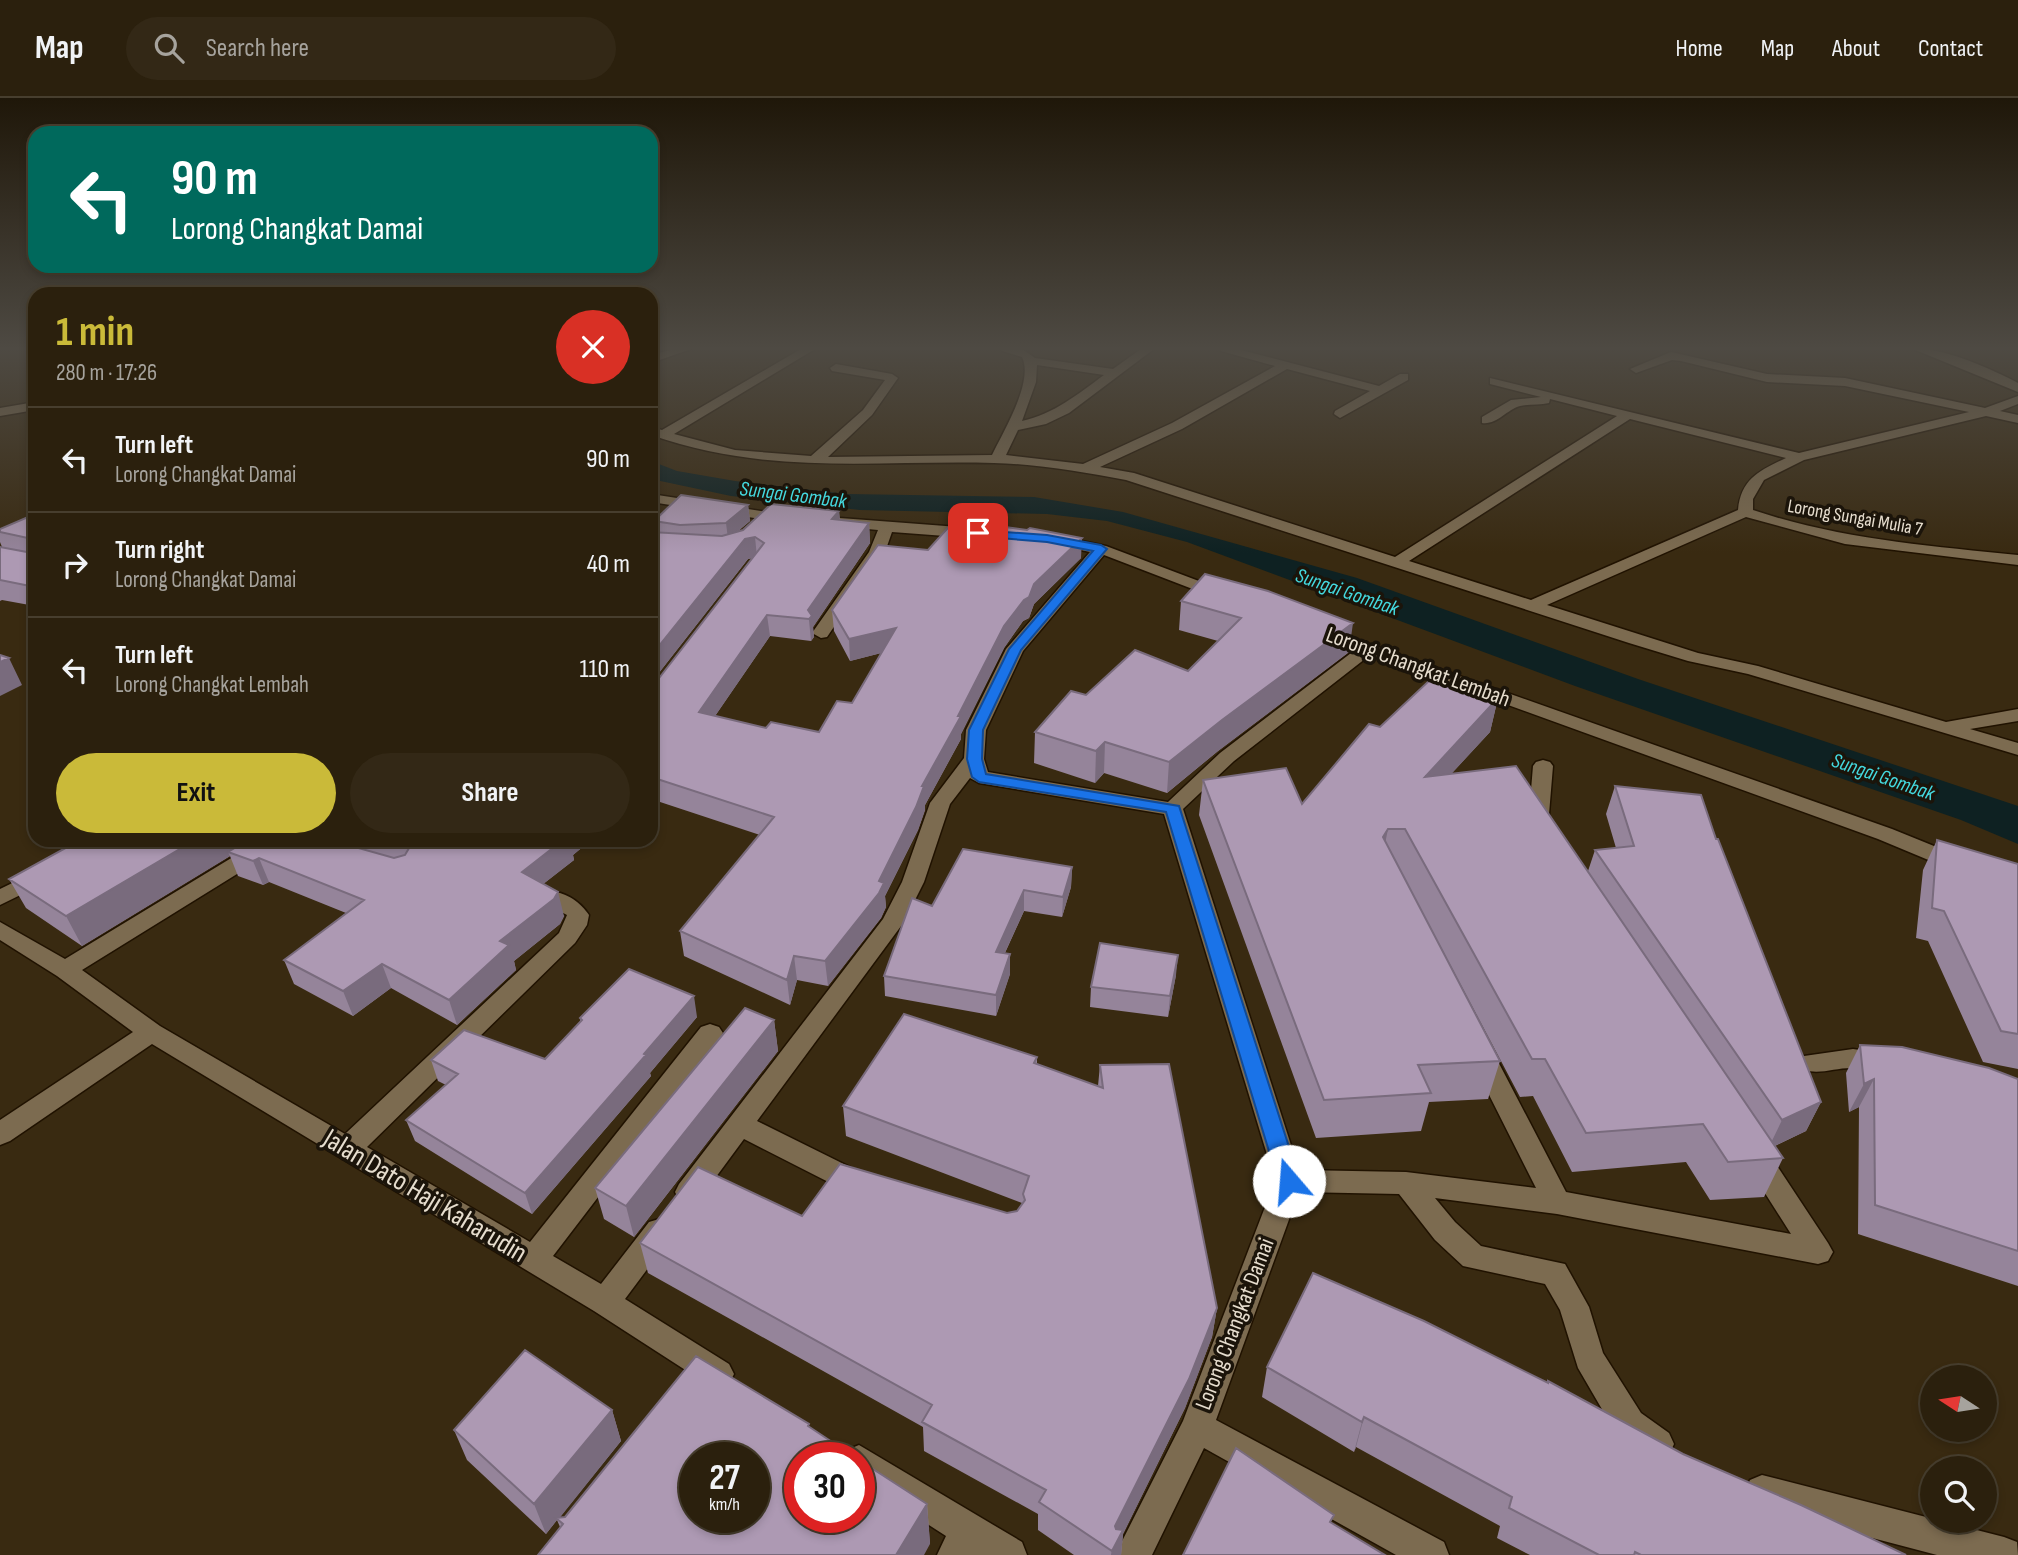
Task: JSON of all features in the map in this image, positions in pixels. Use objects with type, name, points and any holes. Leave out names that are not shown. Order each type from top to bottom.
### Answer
[{"type":"street","points":[[658,433],[687,417]]},
{"type":"street","points":[[814,461],[862,417]]},
{"type":"street","points":[[997,459],[1015,417]]},
{"type":"street","points":[[1011,427],[1052,417]]},
{"type":"street","points":[[1086,468],[1193,417]]},
{"type":"street","points":[[1487,420],[1492,417]]},
{"type":"street","points":[[1399,561],[1624,417]]},
{"type":"street","points":[[1635,417],[1799,457]]},
{"type":"street","name":"Lorong Sungai Mulia 7","points":[[1966,417],[1799,457],[1758,477],[1746,499],[1745,512],[1773,523],[1825,536],[1901,548],[2018,560]]},
{"type":"street","points":[[658,434],[744,457],[814,461],[997,459],[1086,468],[1129,476],[1682,653],[1752,670],[2018,749]]},
{"type":"street","points":[[658,501],[673,508],[802,520]]},
{"type":"street","points":[[1534,605],[1745,512]]},
{"type":"street","points":[[752,533],[767,517]]},
{"type":"street","points":[[824,522],[992,534]]},
{"type":"street","points":[[821,633],[877,552],[887,526]]},
{"type":"street","points":[[1033,538],[1101,549],[1243,603]]},
{"type":"street","points":[[1101,549],[1015,649],[976,730],[974,759],[979,777],[1173,809],[1220,784],[1230,782]]},
{"type":"street","name":"Lorong Changkat Lembah","points":[[1307,627],[1885,834],[1970,869]]},
{"type":"street","points":[[1173,809],[1226,757],[1281,713],[1332,679],[1367,649]]},
{"type":"street","points":[[1946,727],[2018,715]]},
{"type":"street","points":[[605,1302],[893,922],[913,882],[940,803],[974,759]]},
{"type":"street","points":[[1543,766],[1537,824],[1553,848]]},
{"type":"street","points":[[1173,809],[1289,1181],[1406,1183],[1557,1202],[1818,1252],[1744,1139]]},
{"type":"street","points":[[65,970],[265,847]]},
{"type":"street","points":[[0,898],[60,866]]},
{"type":"street","points":[[347,1149],[567,938],[576,925],[578,915],[574,909],[552,898]]},
{"type":"street","name":"Jalan Dato Haji Kaharudin","points":[[0,930],[65,970],[151,1032],[605,1302],[696,1376],[739,1387]]},
{"type":"street","points":[[1470,1031],[1557,1202]]},
{"type":"street","points":[[0,1134],[151,1032]]},
{"type":"street","points":[[533,1260],[710,1033]]},
{"type":"street","points":[[1813,1063],[1853,1058],[1900,1063]]},
{"type":"street","points":[[741,1125],[853,1183],[879,1190]]},
{"type":"street","name":"Lorong Changkat Damai","points":[[1133,1555],[1197,1427],[1289,1181]]},
{"type":"street","points":[[1406,1183],[1445,1231],[1473,1257],[1554,1273],[1574,1307],[1588,1358],[1629,1424],[1677,1458]]},
{"type":"street","points":[[1197,1427],[1431,1555]]},
{"type":"street","points":[[875,1475],[962,1542],[1009,1555]]},
{"type":"street","points":[[1733,1483],[2004,1555]]},
{"type":"water","name":"Sungai Gombak","points":[[658,464],[677,471],[735,481],[847,494],[1034,497],[1123,512],[1357,578],[1638,679],[2018,806],[2018,844],[1961,820],[1575,686],[1187,542],[1107,521],[1047,514],[860,510],[731,496],[658,480]]},
{"type":"building","points":[[681,495],[748,505],[726,523],[680,525],[658,522],[658,517]]},
{"type":"building","points":[[771,504],[839,511],[832,519],[869,523],[808,610],[812,616],[809,619],[767,615],[699,712],[766,728],[771,722],[819,732],[837,701],[852,703],[896,628],[849,639],[832,610],[878,545],[928,550],[955,520],[1027,530],[1030,528],[1082,538],[1034,584],[1029,597],[1004,626],[958,716],[961,716],[922,786],[916,807],[879,881],[884,883],[879,893],[825,961],[794,956],[787,980],[680,931],[774,817],[658,779],[658,679],[764,543],[755,537],[745,539],[658,647],[658,532],[722,536],[743,530]]},
{"type":"building","points":[[28,517],[28,538],[0,532],[0,529]]},
{"type":"building","points":[[28,538],[28,586],[0,580],[0,547],[27,552]]},
{"type":"building","points":[[1205,574],[1268,591],[1353,623],[1169,762],[1105,742],[1096,751],[1035,732],[1071,691],[1086,695],[1135,650],[1188,671],[1241,618],[1181,601]]},
{"type":"building","points":[[0,655],[9,658],[0,662]]},
{"type":"building","points":[[1432,678],[1498,698],[1425,777],[1516,766],[1783,1158],[1728,1162],[1703,1124],[1586,1133],[1545,1059],[1532,1059],[1405,829],[1388,829],[1383,837],[1500,1061],[1418,1065],[1431,1093],[1324,1100],[1203,780],[1286,768],[1302,804],[1369,724],[1380,727]]},
{"type":"building","points":[[1615,786],[1701,795],[1821,1102],[1782,1120],[1595,850],[1634,846]]},
{"type":"building","points":[[1937,840],[2018,864],[2018,1034],[2001,1031],[1944,911],[1932,908]]},
{"type":"building","points":[[67,847],[183,847],[66,916],[9,879]]},
{"type":"building","points":[[236,847],[355,847],[394,858],[405,855],[408,847],[554,847],[522,872],[558,892],[554,899],[500,941],[509,945],[449,1000],[382,964],[343,991],[284,960],[364,900],[259,858],[253,861],[228,852]]},
{"type":"building","points":[[963,849],[1072,867],[1063,897],[1024,890],[996,952],[1010,954],[996,995],[884,976],[912,898],[932,906]]},
{"type":"building","points":[[1100,943],[1178,955],[1170,996],[1091,987]]},
{"type":"building","points":[[629,969],[694,996],[525,1193],[406,1120],[458,1074],[431,1060],[464,1030],[545,1059],[582,1020],[580,1018]]},
{"type":"building","points":[[745,1008],[774,1020],[626,1206],[595,1188]]},
{"type":"building","points":[[904,1014],[1037,1057],[1034,1063],[1103,1088],[1100,1065],[1169,1064],[1217,1308],[1189,1379],[1115,1526],[1116,1529],[1123,1530],[1112,1551],[1039,1502],[1046,1490],[922,1422],[932,1405],[640,1243],[698,1167],[802,1216],[840,1164],[1007,1213],[1017,1211],[1025,1200],[1023,1194],[1029,1176],[843,1106]]},
{"type":"building","points":[[1860,1045],[1902,1047],[1989,1068],[2018,1079],[2018,1251],[1875,1205],[1874,1079],[1864,1084]]},
{"type":"building","points":[[1313,1273],[1424,1321],[1548,1381],[1683,1454],[1801,1505],[1906,1555],[1641,1555],[1635,1552],[1634,1555],[1599,1555],[1509,1508],[1512,1497],[1364,1417],[1362,1422],[1267,1367]]},
{"type":"building","points":[[525,1350],[612,1410],[534,1504],[454,1430]]},
{"type":"building","points":[[696,1356],[809,1424],[808,1426],[832,1442],[784,1442],[784,1533],[875,1533],[875,1470],[927,1504],[896,1555],[538,1555],[563,1524],[556,1518],[565,1517]]},
{"type":"building","points":[[1236,1448],[1334,1515],[1330,1522],[1385,1555],[1183,1555]]},
{"type":"route","points":[[978,533],[1047,539],[1101,549],[1015,649],[976,730],[974,759],[979,777],[1173,809],[1289,1181]]}]
